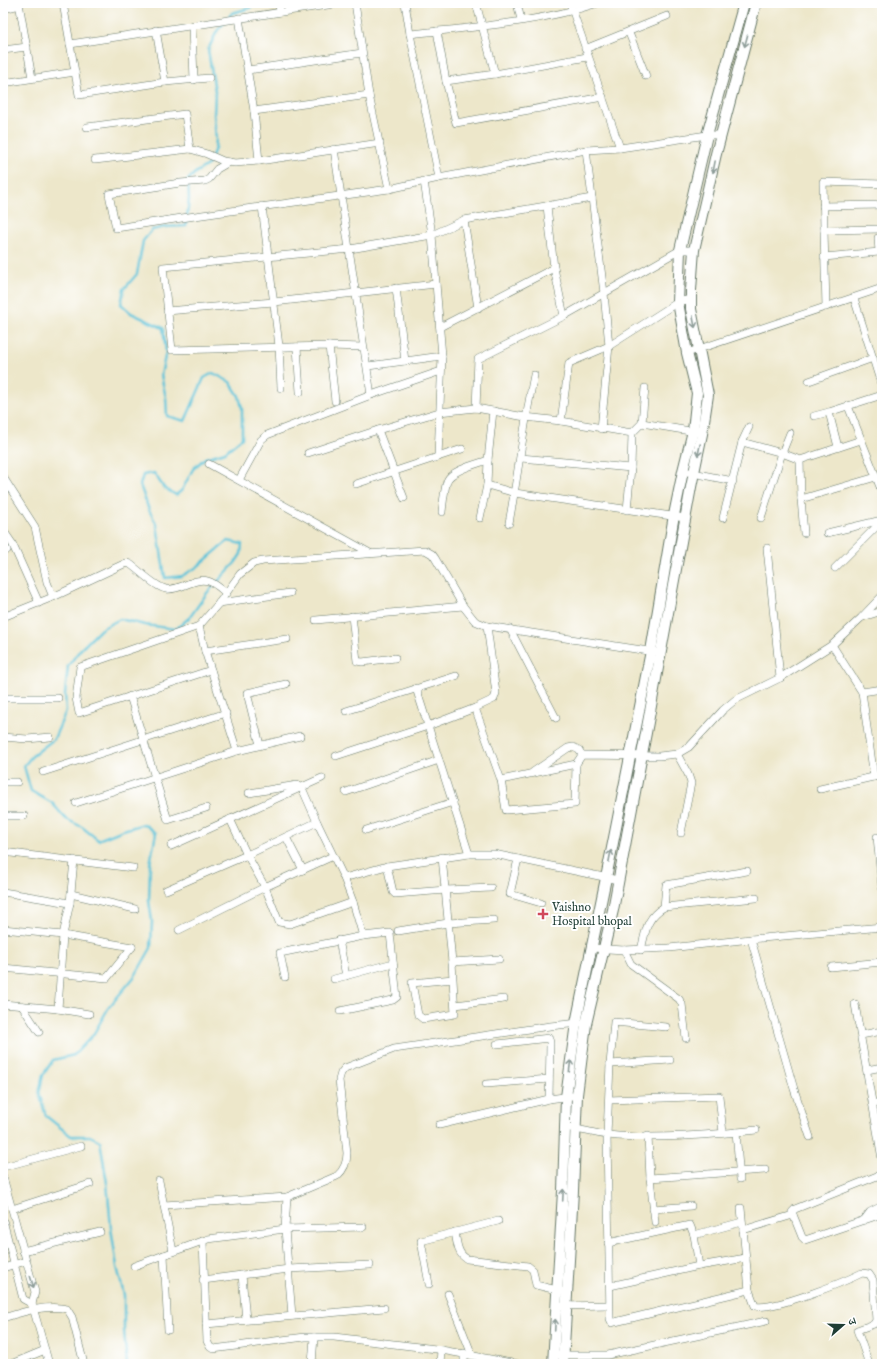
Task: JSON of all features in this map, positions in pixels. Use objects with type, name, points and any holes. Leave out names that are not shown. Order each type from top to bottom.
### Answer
[{"type":"street","points":[[63,3],[79,95],[164,82],[209,78]]},
{"type":"street","points":[[279,3],[280,12]]},
{"type":"street","points":[[70,44],[341,3]]},
{"type":"street","points":[[355,3],[369,96],[389,189]]},
{"type":"street","points":[[405,3],[440,178]]},
{"type":"street","points":[[476,3],[495,74]]},
{"type":"street","points":[[517,3],[521,20]]},
{"type":"street","points":[[570,3],[620,148]]},
{"type":"street","points":[[410,34],[482,26],[573,12],[598,3]]},
{"type":"street","points":[[558,1359],[568,1291],[570,1128],[566,1097],[581,1023],[592,948],[630,756],[656,652],[694,473],[697,432],[697,393],[687,353],[678,302],[680,250],[708,135],[744,3]]},
{"type":"street","points":[[558,1359],[556,1307],[563,1191],[570,1128],[577,1095],[581,1023],[604,949],[642,756],[674,515],[683,471],[708,395],[691,299],[694,250],[721,135],[756,3]]},
{"type":"street","points":[[3,9],[20,4],[32,78]]},
{"type":"street","points":[[585,49],[667,16]]},
{"type":"street","points":[[237,18],[248,70],[259,161]]},
{"type":"street","points":[[192,26],[194,80]]},
{"type":"street","points":[[156,30],[164,82]]},
{"type":"street","points":[[437,31],[446,81],[456,123],[603,97]]},
{"type":"street","points":[[629,32],[646,76]]},
{"type":"street","points":[[3,50],[27,48]]},
{"type":"street","points":[[248,70],[362,53]]},
{"type":"street","points":[[446,81],[495,74],[588,57]]},
{"type":"street","points":[[3,83],[75,72]]},
{"type":"street","points":[[254,111],[369,96]]},
{"type":"street","points":[[87,128],[186,114],[190,149]]},
{"type":"street","points":[[226,161],[207,181],[180,183],[109,194],[116,228],[389,189],[586,150],[620,148],[708,135],[721,135]]},
{"type":"street","points":[[95,160],[190,149],[235,163],[259,161],[380,143]]},
{"type":"street","points":[[334,149],[357,293],[363,347],[368,366],[371,395]]},
{"type":"street","points":[[586,150],[604,293],[609,346],[600,429]]},
{"type":"street","points":[[424,181],[432,235],[442,356],[438,457]]},
{"type":"street","points":[[826,307],[823,182],[882,184]]},
{"type":"street","points":[[363,347],[279,346],[172,350],[163,267],[350,249],[432,235],[464,220],[592,198]]},
{"type":"street","points":[[823,206],[882,205]]},
{"type":"street","points":[[262,206],[279,346],[281,388]]},
{"type":"street","points":[[547,206],[554,268],[564,316]]},
{"type":"street","points":[[464,220],[478,308]]},
{"type":"street","points":[[824,230],[882,229]]},
{"type":"street","points":[[824,257],[879,252],[878,238],[882,238]]},
{"type":"street","points":[[476,408],[478,359],[564,316],[680,250],[694,250]]},
{"type":"street","points":[[440,327],[554,268]]},
{"type":"street","points":[[168,311],[274,302],[436,284]]},
{"type":"street","points":[[396,288],[405,361]]},
{"type":"street","points":[[687,353],[882,288]]},
{"type":"street","points":[[854,298],[882,387]]},
{"type":"street","points":[[561,421],[569,363],[609,346],[678,302],[691,299]]},
{"type":"street","points":[[329,346],[335,401]]},
{"type":"street","points":[[298,347],[300,392]]},
{"type":"street","points":[[368,366],[442,356]]},
{"type":"street","points":[[809,381],[873,358]]},
{"type":"street","points":[[239,480],[262,440],[267,435],[371,395],[441,371]]},
{"type":"street","points":[[509,523],[521,458],[525,417],[534,375]]},
{"type":"street","points":[[627,510],[631,468],[632,434],[642,423],[645,388]]},
{"type":"street","points":[[814,416],[882,395]]},
{"type":"street","points":[[848,406],[882,492]]},
{"type":"street","points":[[308,453],[439,412],[476,408],[632,434]]},
{"type":"street","points":[[480,518],[487,485],[493,411]]},
{"type":"street","points":[[829,412],[838,447]]},
{"type":"street","points":[[642,423],[697,432]]},
{"type":"street","points":[[723,518],[742,442],[749,427]]},
{"type":"street","points":[[378,430],[404,498]]},
{"type":"street","points":[[761,518],[790,433]]},
{"type":"street","points":[[742,442],[782,453],[800,460],[861,440]]},
{"type":"street","points":[[356,484],[462,449]]},
{"type":"street","points":[[521,458],[631,468]]},
{"type":"street","points":[[442,512],[447,481],[450,476],[456,472],[488,460]]},
{"type":"street","points":[[800,460],[804,533]]},
{"type":"street","points":[[209,464],[370,553]]},
{"type":"street","points":[[683,471],[733,481]]},
{"type":"street","points":[[3,477],[35,527],[47,582],[53,597]]},
{"type":"street","points":[[801,499],[876,477]]},
{"type":"street","points":[[487,485],[515,493],[627,510],[674,515],[685,518]]},
{"type":"street","points":[[827,533],[882,520]]},
{"type":"street","points":[[835,568],[882,520]]},
{"type":"street","points":[[3,530],[12,543],[39,603]]},
{"type":"street","points":[[767,548],[780,678]]},
{"type":"street","points":[[211,670],[79,713],[76,698],[80,666],[199,626],[219,603],[223,591],[240,574],[254,563],[263,561],[425,550],[435,558],[463,606],[475,621],[487,626],[656,652]]},
{"type":"street","points":[[3,617],[53,597],[126,563],[130,564],[160,587],[166,589],[198,581],[208,581],[223,591]]},
{"type":"street","points":[[219,603],[290,593]]},
{"type":"street","points":[[582,755],[659,756],[677,754],[689,747],[723,710],[735,700],[780,678],[832,645],[882,596]]},
{"type":"street","points":[[316,620],[463,606]]},
{"type":"street","points":[[861,618],[882,611]]},
{"type":"street","points":[[352,616],[357,662],[395,658]]},
{"type":"street","points":[[199,626],[211,670],[237,751]]},
{"type":"street","points":[[336,756],[428,726],[494,699],[496,694],[487,626]]},
{"type":"street","points":[[510,629],[556,718]]},
{"type":"street","points":[[206,651],[287,639]]},
{"type":"street","points":[[832,645],[862,692],[874,777]]},
{"type":"street","points":[[3,660],[3,676]]},
{"type":"street","points":[[346,711],[456,676]]},
{"type":"street","points":[[260,746],[247,693],[286,684]]},
{"type":"street","points":[[416,688],[470,854]]},
{"type":"street","points":[[862,692],[882,689]]},
{"type":"street","points":[[130,696],[168,820],[206,808]]},
{"type":"street","points":[[3,698],[58,698]]},
{"type":"street","points":[[475,708],[501,780],[506,810],[575,804],[576,764],[582,755]]},
{"type":"street","points":[[43,772],[226,713]]},
{"type":"street","points":[[76,803],[237,751],[300,736]]},
{"type":"street","points":[[3,738],[26,739],[50,737]]},
{"type":"street","points":[[531,774],[568,748],[573,747],[579,750],[582,755]]},
{"type":"street","points":[[677,754],[688,774],[691,783],[681,833]]},
{"type":"street","points":[[346,792],[439,760]]},
{"type":"street","points":[[501,780],[576,764]]},
{"type":"street","points":[[820,788],[882,775]]},
{"type":"street","points":[[171,846],[322,778]]},
{"type":"street","points":[[3,782],[17,782]]},
{"type":"street","points":[[249,793],[297,785],[302,788],[354,902],[363,936]]},
{"type":"street","points":[[366,830],[453,802]]},
{"type":"street","points":[[3,816],[24,816]]},
{"type":"street","points":[[230,819],[247,855],[265,887],[279,922],[290,924],[354,902]]},
{"type":"street","points":[[166,890],[247,855],[317,822]]},
{"type":"street","points":[[877,836],[882,887]]},
{"type":"street","points":[[286,837],[303,870]]},
{"type":"street","points":[[3,852],[133,868]]},
{"type":"street","points":[[344,878],[387,866],[442,857],[470,854],[494,854],[618,880]]},
{"type":"street","points":[[179,930],[265,887],[333,856]]},
{"type":"street","points":[[442,857],[452,962],[455,1005],[455,1014],[423,1019],[418,1015],[412,983],[453,979]]},
{"type":"street","points":[[518,859],[510,894],[541,903]]},
{"type":"street","points":[[58,1009],[63,936],[70,903],[74,860]]},
{"type":"street","points":[[387,866],[393,892],[395,894],[491,888]]},
{"type":"street","points":[[664,907],[666,885],[747,871]]},
{"type":"street","points":[[3,892],[70,903]]},
{"type":"street","points":[[71,894],[135,909]]},
{"type":"street","points":[[641,950],[648,923],[655,912],[664,907],[756,898]]},
{"type":"street","points":[[398,931],[448,923],[494,920]]},
{"type":"street","points":[[592,948],[641,950],[882,928]]},
{"type":"street","points":[[3,929],[63,936],[132,947],[107,978],[3,968]]},
{"type":"street","points":[[285,977],[280,953],[339,940],[390,933],[397,995],[396,999],[340,1011]]},
{"type":"street","points":[[751,939],[794,1089],[810,1137]]},
{"type":"street","points":[[339,940],[346,976]]},
{"type":"street","points":[[624,950],[631,964],[679,998],[682,1004],[686,1038]]},
{"type":"street","points":[[452,962],[499,959]]},
{"type":"street","points":[[830,967],[882,962]]},
{"type":"street","points":[[334,979],[393,964]]},
{"type":"street","points":[[455,1005],[504,999]]},
{"type":"street","points":[[3,1004],[58,1009],[89,1014]]},
{"type":"street","points":[[855,1004],[880,1139],[882,1159]]},
{"type":"street","points":[[22,1006],[39,1032]]},
{"type":"street","points":[[666,1027],[614,1022],[610,1064],[607,1135],[610,1319],[612,1322],[615,1322],[749,1290]]},
{"type":"street","points":[[164,1205],[287,1197],[336,1176],[345,1166],[347,1153],[339,1080],[341,1073],[345,1068],[394,1048],[581,1023]]},
{"type":"street","points":[[861,1035],[882,1031]]},
{"type":"street","points":[[497,1044],[548,1038],[550,1043],[549,1099]]},
{"type":"street","points":[[610,1064],[670,1060]]},
{"type":"street","points":[[867,1070],[882,1067]]},
{"type":"street","points":[[486,1084],[549,1079]]},
{"type":"street","points":[[439,1125],[549,1099],[577,1095]]},
{"type":"street","points":[[609,1100],[719,1096],[723,1133]]},
{"type":"street","points":[[873,1104],[882,1102]]},
{"type":"street","points":[[570,1128],[607,1135],[648,1136],[756,1130]]},
{"type":"street","points":[[736,1132],[739,1176]]},
{"type":"street","points":[[648,1136],[650,1178],[655,1222]]},
{"type":"street","points":[[3,1167],[81,1146]]},
{"type":"street","points":[[650,1178],[739,1176],[765,1170]]},
{"type":"street","points":[[882,1174],[793,1210],[793,1214],[802,1237],[805,1240],[882,1214]]},
{"type":"street","points":[[3,1177],[35,1292],[33,1306],[49,1364]]},
{"type":"street","points":[[159,1181],[173,1251]]},
{"type":"street","points":[[12,1209],[90,1184]]},
{"type":"street","points":[[287,1197],[285,1229],[292,1316]]},
{"type":"street","points":[[653,1209],[691,1206]]},
{"type":"street","points":[[864,1220],[870,1212],[882,1206]]},
{"type":"street","points":[[741,1208],[749,1290],[754,1306],[762,1307],[786,1302],[862,1274],[869,1274],[873,1280],[876,1320],[874,1324],[857,1330],[869,1364]]},
{"type":"street","points":[[743,1230],[793,1214]]},
{"type":"street","points":[[15,1218],[3,1220],[24,1299],[33,1306]]},
{"type":"street","points":[[429,1284],[422,1241],[498,1221]]},
{"type":"street","points":[[694,1235],[742,1222]]},
{"type":"street","points":[[608,1243],[690,1225],[694,1235],[699,1266]]},
{"type":"street","points":[[134,1266],[203,1241],[285,1229],[363,1227]]},
{"type":"street","points":[[23,1251],[100,1232]]},
{"type":"street","points":[[455,1232],[460,1252],[464,1258],[528,1266],[533,1270],[536,1286],[568,1291]]},
{"type":"street","points":[[203,1241],[203,1280],[208,1344],[214,1349],[314,1337],[334,1337],[440,1350],[518,1364]]},
{"type":"street","points":[[164,1255],[168,1330]]},
{"type":"street","points":[[610,1286],[699,1266],[746,1258]]},
{"type":"street","points":[[3,1268],[26,1262]]},
{"type":"street","points":[[203,1280],[289,1269],[370,1265]]},
{"type":"street","points":[[242,1275],[246,1320]]},
{"type":"street","points":[[448,1294],[472,1355]]},
{"type":"street","points":[[556,1307],[609,1305]]},
{"type":"street","points":[[4,1318],[33,1306],[67,1309],[72,1317],[84,1364]]},
{"type":"street","points":[[206,1324],[384,1308]]},
{"type":"street","points":[[558,1359],[608,1355],[766,1321]]},
{"type":"street","points":[[312,1364],[314,1337]]},
{"type":"street","points":[[11,1364],[45,1350]]},
{"type":"street","points":[[440,1350],[440,1364]]},
{"type":"street","points":[[464,1354],[464,1364]]},
{"type":"waterway","points":[[228,18],[232,13],[250,8],[253,3]]},
{"type":"waterway","points":[[127,1364],[124,1331],[124,1295],[117,1267],[111,1228],[107,1183],[100,1141],[90,1136],[71,1136],[46,1116],[39,1093],[43,1075],[53,1060],[74,1055],[93,1035],[109,1007],[135,976],[151,948],[152,921],[149,901],[150,864],[156,833],[144,824],[123,830],[98,840],[82,827],[66,819],[52,803],[31,791],[24,766],[31,757],[54,739],[66,711],[65,694],[68,666],[80,650],[101,629],[120,619],[145,625],[176,629],[190,617],[207,593],[235,563],[241,554],[242,544],[228,541],[197,567],[182,576],[165,578],[157,525],[149,510],[140,485],[143,475],[154,473],[164,488],[176,495],[182,490],[193,469],[205,458],[225,452],[242,438],[242,408],[239,396],[230,382],[213,373],[204,378],[185,421],[167,416],[166,398],[161,375],[166,352],[163,328],[131,313],[121,304],[124,289],[137,274],[143,241],[152,230],[165,227],[186,226],[189,199],[188,180],[195,173],[209,164],[215,148],[215,91],[208,50],[217,31],[225,22]]},
{"type":"place","name":"Vaishno Hospital bhopal","points":[[543,914]]}]
